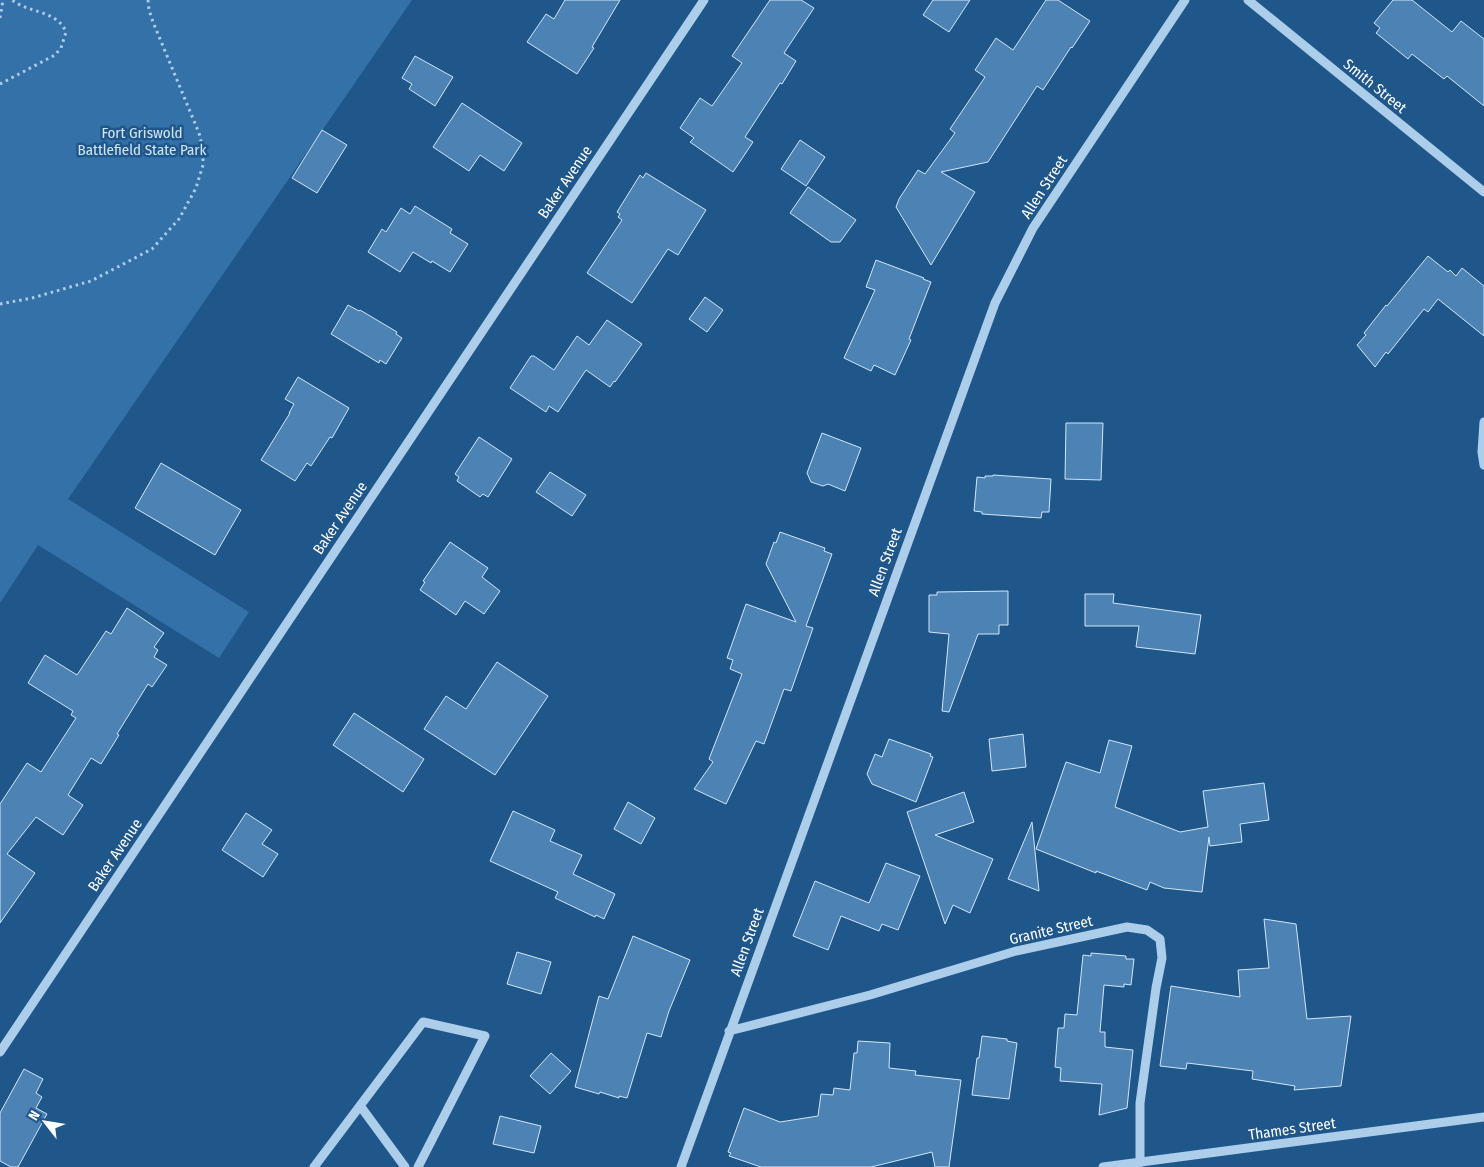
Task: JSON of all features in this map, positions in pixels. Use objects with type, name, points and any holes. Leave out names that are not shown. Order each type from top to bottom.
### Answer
[{"type":"street","name":"Baker Avenue","points":[[0,1052],[704,0]]},
{"type":"street","name":"Allen Street","points":[[681,1167],[995,303],[1034,228],[1185,0]]},
{"type":"street","name":"Smith Street","points":[[1248,0],[1484,192]]},
{"type":"street","points":[[1484,422],[1484,465]]},
{"type":"street","name":"Granite Street","points":[[729,1031],[870,995],[1016,951],[1127,927],[1148,930],[1160,939],[1162,958],[1154,998],[1140,1103],[1140,1163]]},
{"type":"street","points":[[314,1167],[361,1107],[423,1022],[485,1036],[418,1167]]},
{"type":"street","points":[[361,1107],[405,1167]]},
{"type":"street","name":"Thames Street","points":[[1103,1167],[1484,1117]]},
{"type":"path","points":[[0,18],[3,0]]},
{"type":"path","points":[[0,84],[55,55],[61,48],[66,32],[64,26],[54,18],[12,0]]},
{"type":"path","points":[[0,304],[32,298],[91,281],[152,249],[179,219],[196,188],[203,165],[203,149],[153,22],[148,0]]},
{"type":"green space","name":"Fort Griswold Battlefield State Park","points":[[0,0],[412,0],[68,499],[249,612],[219,658],[38,545],[0,603]]},
{"type":"building","points":[[565,0],[620,0],[592,47],[594,48],[577,74],[527,42],[546,14],[554,19]]},
{"type":"building","points":[[770,0],[801,0],[814,8],[784,53],[796,61],[745,137],[753,142],[733,172],[690,142],[694,138],[680,128],[700,98],[712,106],[742,63],[732,56]]},
{"type":"building","points":[[933,0],[970,0],[949,32],[923,15]]},
{"type":"building","points":[[1046,0],[1058,0],[1090,21],[1043,90],[1037,86],[988,162],[941,172],[975,192],[931,265],[896,207],[899,199],[918,170],[925,174],[955,133],[950,129],[985,77],[975,70],[996,38],[1013,50]]},
{"type":"building","points":[[1393,0],[1412,0],[1452,32],[1461,21],[1484,39],[1484,106],[1447,76],[1444,79],[1412,54],[1408,59],[1376,33],[1380,28],[1374,23]]},
{"type":"building","points":[[415,56],[453,77],[435,106],[409,89],[412,84],[402,78]]},
{"type":"building","points":[[462,103],[522,143],[504,171],[480,155],[469,171],[433,147]]},
{"type":"building","points":[[322,130],[347,145],[317,193],[292,178]]},
{"type":"building","points":[[800,140],[825,157],[806,186],[781,169]]},
{"type":"building","points":[[646,173],[706,210],[678,255],[668,249],[632,303],[587,273],[622,220],[618,217],[620,214],[617,212],[640,175],[643,178]]},
{"type":"building","points":[[808,187],[856,220],[840,242],[831,242],[790,213]]},
{"type":"building","points":[[415,206],[452,229],[450,233],[468,244],[450,272],[413,252],[400,272],[368,252],[382,229],[386,232],[401,208],[410,214]]},
{"type":"building","points":[[1428,256],[1456,276],[1462,268],[1484,286],[1484,336],[1438,299],[1428,312],[1424,309],[1388,354],[1386,352],[1375,367],[1357,345],[1386,305]]},
{"type":"building","points":[[876,260],[931,282],[909,339],[911,340],[895,375],[874,365],[871,371],[844,358],[875,290],[866,287]]},
{"type":"building","points":[[705,297],[723,310],[707,332],[689,319]]},
{"type":"building","points":[[348,305],[397,332],[396,334],[402,338],[386,364],[380,360],[379,363],[331,334]]},
{"type":"building","points":[[607,320],[642,344],[610,387],[586,370],[558,412],[549,406],[546,412],[510,388],[531,356],[534,356],[554,370],[577,336],[589,345]]},
{"type":"building","points":[[298,377],[349,408],[332,438],[330,437],[311,466],[307,463],[295,481],[261,460],[290,413],[294,404],[285,399]]},
{"type":"building","points":[[1066,423],[1103,423],[1101,480],[1065,479]]},
{"type":"building","points":[[822,433],[861,448],[845,491],[828,484],[823,486],[811,482],[807,473]]},
{"type":"building","points":[[479,437],[512,459],[488,497],[483,494],[480,497],[457,481],[459,477],[455,474]]},
{"type":"building","points":[[161,463],[241,510],[215,555],[135,508]]},
{"type":"building","points":[[550,472],[586,495],[572,516],[536,492]]},
{"type":"building","points":[[985,476],[1051,479],[1049,512],[1042,512],[1041,518],[982,514],[982,512],[974,511],[977,477],[985,478]]},
{"type":"building","points":[[780,532],[825,548],[824,551],[832,554],[806,626],[813,628],[791,691],[784,689],[764,744],[756,741],[726,804],[694,789],[713,762],[709,759],[742,674],[730,669],[733,660],[727,658],[746,604],[796,622],[766,564]]},
{"type":"building","points":[[450,542],[488,568],[482,577],[500,591],[484,614],[465,601],[456,615],[420,590],[425,582],[423,581]]},
{"type":"building","points":[[1008,591],[1008,625],[999,625],[999,634],[978,634],[949,712],[942,711],[949,634],[929,632],[929,595],[937,595],[937,592]]},
{"type":"building","points":[[1085,594],[1114,594],[1113,603],[1201,615],[1195,654],[1136,647],[1139,626],[1085,626]]},
{"type":"building","points":[[127,608],[164,633],[154,647],[158,650],[154,657],[167,665],[152,687],[148,684],[101,764],[91,758],[68,795],[83,805],[63,835],[36,817],[7,854],[35,873],[0,923],[0,804],[27,763],[41,772],[76,718],[71,715],[73,711],[28,683],[45,655],[77,675],[106,631],[111,634]]},
{"type":"building","points":[[497,662],[548,696],[495,775],[424,729],[446,696],[466,709]]},
{"type":"building","points":[[354,713],[424,759],[403,792],[333,745]]},
{"type":"building","points":[[1023,734],[1026,767],[992,771],[989,739]]},
{"type":"building","points":[[889,739],[931,754],[930,756],[933,757],[916,802],[872,784],[867,774],[875,754],[882,757]]},
{"type":"building","points":[[1109,740],[1132,746],[1115,807],[1180,832],[1208,827],[1203,791],[1264,783],[1269,820],[1240,824],[1242,842],[1210,846],[1209,837],[1202,892],[1164,888],[1150,882],[1147,890],[1096,871],[1096,873],[1036,849],[1066,762],[1100,773]]},
{"type":"building","points":[[964,792],[974,822],[935,835],[993,859],[970,913],[953,905],[945,924],[907,812]]},
{"type":"building","points":[[628,802],[655,818],[641,844],[614,829]]},
{"type":"building","points":[[513,811],[555,830],[550,841],[582,855],[573,874],[615,894],[604,919],[596,915],[595,917],[555,898],[558,892],[490,861]]},
{"type":"building","points":[[246,813],[272,830],[262,844],[278,854],[263,877],[222,850]]},
{"type":"building","points":[[1032,822],[1039,891],[1008,879]]},
{"type":"building","points":[[886,863],[920,876],[898,930],[882,924],[879,931],[841,916],[828,950],[793,936],[815,881],[869,903]]},
{"type":"building","points":[[1264,919],[1296,924],[1307,1019],[1351,1016],[1341,1086],[1294,1090],[1295,1086],[1252,1079],[1253,1071],[1187,1063],[1186,1069],[1160,1066],[1171,986],[1240,997],[1238,970],[1269,968]]},
{"type":"building","points":[[633,936],[690,960],[669,1011],[661,1037],[647,1033],[627,1098],[619,1096],[619,1098],[575,1087],[599,996],[608,999]]},
{"type":"building","points":[[517,952],[551,962],[541,994],[507,984]]},
{"type":"building","points":[[1091,953],[1126,956],[1126,959],[1134,959],[1131,985],[1124,984],[1124,987],[1104,985],[1100,1032],[1105,1032],[1105,1047],[1133,1050],[1127,1108],[1099,1115],[1102,1084],[1060,1081],[1061,1068],[1055,1067],[1058,1028],[1064,1028],[1065,1014],[1077,1015],[1083,955],[1091,956]]},
{"type":"building","points":[[982,1036],[1007,1039],[1007,1041],[1017,1043],[1009,1099],[972,1095]]},
{"type":"building","points":[[858,1041],[890,1043],[889,1068],[916,1071],[915,1075],[961,1080],[949,1167],[935,1167],[932,1152],[871,1167],[761,1167],[729,1156],[731,1153],[728,1152],[744,1108],[780,1122],[818,1116],[821,1094],[833,1095],[834,1088],[850,1090],[854,1053],[857,1053]]},
{"type":"building","points":[[551,1053],[571,1071],[550,1094],[530,1076]]},
{"type":"building","points":[[24,1069],[43,1079],[36,1093],[42,1097],[36,1108],[47,1114],[18,1167],[11,1167],[0,1161],[0,1113]]},
{"type":"building","points":[[500,1116],[541,1126],[534,1153],[493,1144]]}]
